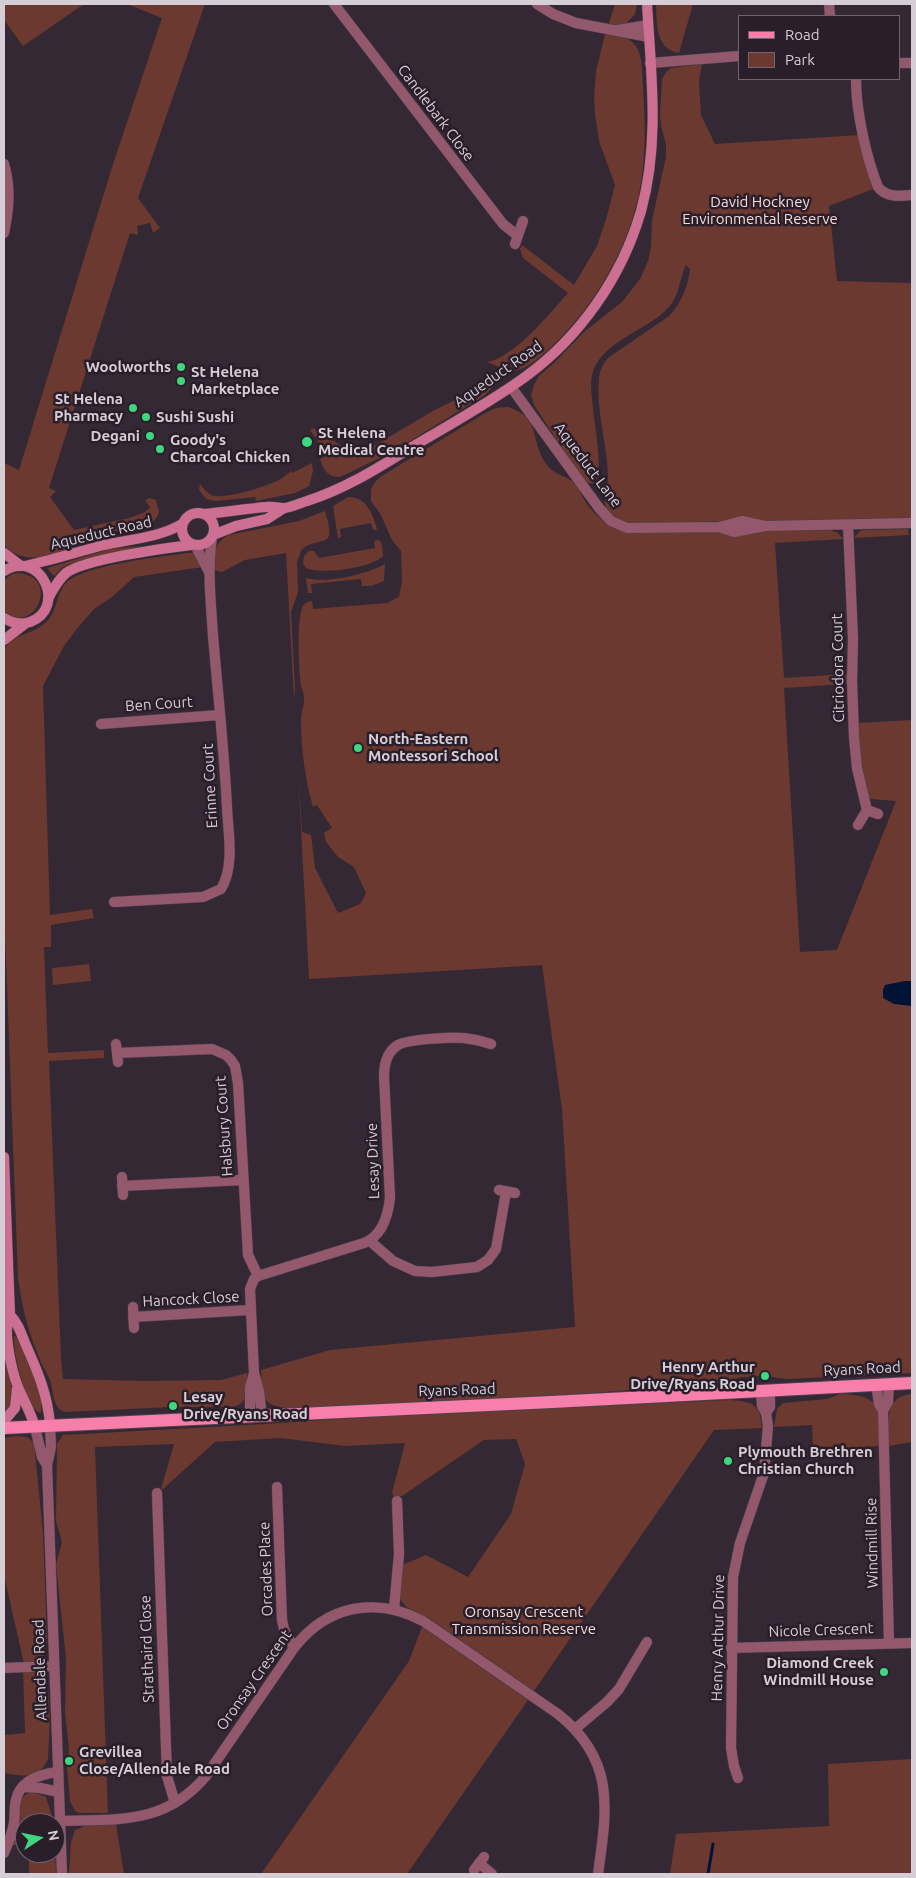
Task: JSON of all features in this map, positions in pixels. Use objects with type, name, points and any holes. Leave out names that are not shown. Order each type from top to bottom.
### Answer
[{"type":"main road","name":"Aqueduct Road","points":[[213,536],[236,526],[267,520],[284,508],[325,495],[363,477],[511,387],[551,356],[576,330],[598,302],[626,253],[641,210],[650,170],[653,126],[647,4]]},
{"type":"main road","name":"Aqueduct Road","points":[[204,514],[271,506],[284,508]]},
{"type":"main road","points":[[194,513],[204,514],[213,522],[213,536],[204,544],[193,545],[187,542],[182,534],[182,524],[189,515],[194,513]]},
{"type":"main road","name":"Aqueduct Road","points":[[4,571],[11,567],[23,566],[105,545],[155,536],[182,524]]},
{"type":"main road","name":"Aqueduct Road","points":[[4,640],[26,622],[39,616],[61,578],[77,568],[132,554],[193,545]]},
{"type":"main road","points":[[4,553],[23,566],[35,570],[47,586],[48,599]]},
{"type":"main road","points":[[4,618],[15,623],[26,622]]},
{"type":"main road","points":[[4,1157],[5,1249],[10,1315],[7,1323],[7,1334],[17,1384],[35,1426]]},
{"type":"main road","points":[[10,1315],[17,1322],[40,1374],[48,1402],[50,1425]]},
{"type":"main road","name":"Ryans Road","points":[[4,1428],[256,1417],[912,1382]]},
{"type":"main road","points":[[4,1420],[16,1406],[17,1384]]},
{"type":"street","name":"Candlebark Close","points":[[334,4],[517,240],[523,221]]},
{"type":"street","points":[[537,4],[553,14],[576,23],[616,30],[630,35],[649,37]]},
{"type":"street","points":[[616,30],[648,25]]},
{"type":"street","points":[[650,62],[738,56]]},
{"type":"street","points":[[856,80],[860,122],[878,187],[883,193],[888,195],[912,195]]},
{"type":"street","points":[[4,164],[8,180],[9,201],[4,234]]},
{"type":"street","name":"Aqueduct Lane","points":[[511,387],[599,508],[611,521],[621,526],[634,528],[719,527],[734,532],[765,526],[912,524]]},
{"type":"street","name":"Citriodora Court","points":[[848,525],[853,639],[854,737],[857,768],[867,810]]},
{"type":"street","name":"Erinne Court","points":[[114,902],[203,897],[216,892],[224,883],[228,866],[228,838],[224,751],[219,715],[209,573],[213,536]]},
{"type":"street","name":"Erinne Court","points":[[193,545],[209,573]]},
{"type":"street","name":"Ben Court","points":[[101,724],[219,715]]},
{"type":"street","points":[[858,824],[867,810],[878,814]]},
{"type":"street","name":"Lesay Drive","points":[[370,1240],[383,1225],[389,1208],[390,1198],[384,1076],[385,1062],[388,1056],[397,1046],[413,1041],[462,1038],[491,1044]]},
{"type":"street","name":"Halsbury Court","points":[[117,1053],[204,1048],[220,1051],[231,1060],[237,1074],[238,1083],[248,1255],[258,1276]]},
{"type":"street","points":[[122,1186],[243,1180]]},
{"type":"street","points":[[256,1417],[258,1386],[254,1373],[250,1310],[250,1289],[254,1279],[258,1276],[370,1240],[393,1261],[415,1271],[432,1272],[477,1267],[488,1260],[496,1249],[507,1192]]},
{"type":"street","name":"Hancock Close","points":[[133,1317],[250,1310]]},
{"type":"street","name":"Windmill Rise","points":[[876,1384],[879,1404],[883,1412],[889,1643]]},
{"type":"street","name":"Windmill Rise","points":[[883,1412],[888,1402],[889,1384]]},
{"type":"street","name":"Henry Arthur Drive","points":[[738,1778],[731,1748],[733,1577],[740,1543],[764,1473],[768,1442],[766,1413],[770,1407],[765,1390]]},
{"type":"street","name":"Allendale Road","points":[[50,1425],[52,1447],[47,1465],[60,1813]]},
{"type":"street","name":"Allendale Road","points":[[35,1426],[42,1457],[47,1465]]},
{"type":"street","name":"Orcades Place","points":[[277,1487],[282,1620],[288,1639],[294,1648]]},
{"type":"street","name":"Strathaird Close","points":[[157,1493],[167,1776],[176,1803]]},
{"type":"street","points":[[394,1609],[399,1554],[397,1501]]},
{"type":"street","name":"Oronsay Crescent","points":[[65,1821],[139,1816],[156,1812],[176,1803],[206,1776],[294,1648],[317,1624],[334,1614],[356,1608],[394,1609],[423,1621],[558,1714],[586,1742],[598,1766],[605,1793],[606,1816],[598,1874]]},
{"type":"street","points":[[575,1729],[613,1696],[624,1682],[647,1642]]},
{"type":"street","name":"Nicole Crescent","points":[[732,1648],[912,1642]]},
{"type":"street","points":[[4,1668],[54,1666]]},
{"type":"street","points":[[4,1853],[13,1830],[18,1794],[26,1782],[33,1778],[58,1772]]},
{"type":"street","points":[[24,1787],[59,1792]]},
{"type":"street","points":[[479,1864],[492,1874]]},
{"type":"green space","points":[[4,4],[84,4],[23,46],[4,20]]},
{"type":"green space","points":[[127,4],[205,4],[138,198],[160,228],[153,233],[150,223],[137,226],[138,235],[130,233],[49,488],[56,491],[50,497],[74,530],[129,518],[143,513],[150,508],[145,500],[150,498],[156,500],[159,512],[150,524],[143,527],[110,533],[52,555],[26,557],[14,553],[4,545],[4,463],[19,470],[113,164],[162,18]]},
{"type":"green space","points":[[615,4],[637,4],[635,14],[625,25],[608,26]]},
{"type":"green space","points":[[656,4],[693,4],[679,53],[671,51],[661,41],[657,27]]},
{"type":"green space","points":[[605,34],[630,40],[636,46],[641,60],[645,130],[643,171],[635,212],[619,253],[597,292],[580,316],[561,338],[533,363],[523,369],[506,370],[487,362],[497,359],[520,344],[542,323],[568,293],[523,258],[520,249],[522,245],[574,285],[597,246],[607,216],[615,185],[599,141],[594,98],[596,71]]},
{"type":"green space","name":"David Hockney Environmental Reserve","points":[[702,64],[699,81],[701,115],[715,144],[860,135],[873,189],[829,206],[837,281],[912,283],[912,518],[634,523],[619,520],[609,513],[605,502],[608,476],[598,391],[601,370],[608,358],[669,316],[680,300],[688,282],[690,269],[686,265],[673,302],[669,307],[649,323],[614,345],[604,353],[597,363],[592,375],[591,386],[599,465],[598,476],[594,484],[588,483],[579,474],[534,405],[531,395],[539,376],[585,331],[622,302],[640,279],[648,261],[651,247],[652,220],[666,157],[666,144],[660,115],[662,79],[671,68]]},
{"type":"green space","points":[[491,382],[493,387],[485,395],[394,451],[340,477],[332,476],[323,466],[320,459],[328,455],[310,430],[313,428],[357,456],[431,412]]},
{"type":"green space","points":[[508,407],[526,417],[531,424],[538,448],[547,465],[572,481],[597,516],[617,528],[639,533],[830,530],[838,533],[843,539],[775,543],[784,678],[847,674],[847,684],[784,688],[800,952],[837,950],[896,801],[870,799],[861,761],[858,723],[912,720],[912,1373],[788,1379],[766,1376],[742,1377],[719,1383],[579,1394],[298,1408],[274,1405],[264,1397],[261,1370],[330,1350],[575,1327],[562,1109],[542,965],[309,979],[298,772],[302,832],[311,835],[315,868],[338,913],[360,904],[366,893],[354,867],[338,857],[326,842],[324,833],[332,828],[317,805],[313,807],[308,785],[302,742],[301,720],[304,694],[301,686],[299,657],[299,621],[303,606],[312,601],[313,609],[387,603],[399,597],[402,581],[401,551],[392,540],[381,515],[371,501],[371,489],[380,477],[487,412],[496,408]]},
{"type":"green space","points":[[312,463],[313,471],[309,486],[295,493],[256,501],[255,497],[216,501],[206,499],[199,490],[200,484],[208,493],[215,496],[228,496],[261,487],[282,478],[291,471],[292,473]]},
{"type":"green space","points":[[348,497],[364,503],[374,518],[377,530],[373,530],[371,523],[340,529],[341,537],[338,538],[333,506]]},
{"type":"green space","points":[[325,511],[329,537],[326,540],[302,549],[297,561],[298,592],[291,612],[294,698],[286,553],[245,560],[222,572],[214,570],[215,554],[220,541],[229,535],[299,521]]},
{"type":"green space","points":[[908,529],[909,535],[854,538],[863,530]]},
{"type":"green space","points":[[379,540],[382,544],[383,556],[369,564],[346,569],[322,571],[306,568],[303,564],[304,556],[309,551],[314,551],[319,558],[375,548],[374,541]]},
{"type":"green space","points":[[142,546],[73,563],[63,567],[54,576],[47,568],[110,549]]},
{"type":"green space","points":[[194,553],[203,567],[134,577],[112,597],[94,609],[64,646],[43,686],[50,915],[92,909],[94,918],[51,925],[51,947],[44,947],[48,1053],[104,1050],[104,1058],[49,1061],[61,1358],[63,1379],[221,1380],[247,1373],[247,1388],[245,1398],[233,1407],[170,1407],[66,1412],[61,1410],[56,1404],[50,1380],[33,1343],[25,1315],[18,1277],[4,907],[4,649],[14,639],[35,630],[49,619],[62,588],[75,577],[88,571],[123,563]]},
{"type":"green space","points":[[385,564],[384,581],[371,586],[362,586],[361,579],[311,584],[312,593],[308,593],[306,578],[314,580],[335,579],[368,571]]},
{"type":"green space","points":[[18,573],[31,577],[39,584],[41,593],[39,603],[33,612],[25,617],[15,617],[4,611],[4,580],[12,574]]},
{"type":"green space","points":[[89,964],[91,981],[53,985],[52,968]]},
{"type":"green space","points":[[14,1336],[17,1337],[37,1385],[40,1395],[41,1413],[35,1409],[25,1391],[18,1366]]},
{"type":"green space","points":[[4,1350],[12,1390],[11,1406],[4,1414]]},
{"type":"green space","points":[[840,1394],[865,1397],[876,1406],[879,1422],[879,1446],[813,1450],[812,1425],[774,1427],[777,1409],[783,1403],[827,1399]]},
{"type":"green space","points":[[912,1394],[912,1442],[889,1446],[888,1421],[892,1405],[903,1396]]},
{"type":"green space","name":"Oronsay Crescent Transmission Reserve","points":[[729,1400],[753,1405],[759,1413],[762,1428],[714,1430],[534,1691],[427,1617],[406,1607],[399,1597],[402,1565],[426,1555],[468,1577],[511,1514],[525,1464],[516,1439],[484,1440],[402,1496],[394,1497],[392,1493],[405,1443],[346,1446],[280,1438],[215,1442],[163,1489],[161,1489],[174,1444],[95,1447],[108,1813],[80,1813],[75,1811],[70,1801],[67,1767],[69,1749],[65,1712],[66,1658],[56,1565],[62,1542],[56,1521],[57,1444],[63,1435],[352,1418]]},
{"type":"green space","points":[[27,1437],[34,1443],[43,1533],[47,1639],[46,1650],[42,1658],[35,1662],[24,1664],[4,1575],[4,1438]]},
{"type":"green space","points":[[422,1627],[528,1700],[407,1874],[261,1874],[409,1661]]},
{"type":"green space","points":[[23,1671],[38,1672],[42,1675],[48,1690],[48,1759],[44,1766],[35,1773],[17,1775],[4,1773],[4,1735],[25,1733]]},
{"type":"green space","points":[[912,1759],[912,1874],[670,1874],[676,1834],[829,1826],[828,1764]]},
{"type":"green space","points":[[33,1792],[46,1797],[51,1813],[18,1813],[20,1801],[26,1794]]},
{"type":"green space","points":[[116,1824],[124,1874],[69,1874],[71,1842],[75,1830],[85,1826]]},
{"type":"green space","points":[[15,1828],[15,1845],[12,1845]]},
{"type":"green space","points":[[29,1863],[56,1863],[56,1874],[29,1874]]},
{"type":"water","points":[[912,981],[912,1006],[894,1004],[883,998],[885,985]]},
{"type":"waterway","points":[[708,1874],[713,1844]]},
{"type":"place","name":"Woolworths","points":[[181,367]]},
{"type":"place","name":"St Helena Marketplace","points":[[181,381]]},
{"type":"place","name":"St Helena Pharmacy","points":[[133,408]]},
{"type":"place","name":"Sushi Sushi","points":[[146,417]]},
{"type":"place","name":"Degani","points":[[150,436]]},
{"type":"place","name":"St Helena Medical Centre","points":[[307,442]]},
{"type":"place","name":"Goody's Charcoal Chicken","points":[[160,449]]},
{"type":"place","name":"North-Eastern Montessori School","points":[[358,748]]},
{"type":"place","name":"Henry Arthur Drive/Ryans Road","points":[[765,1376]]},
{"type":"place","name":"Lesay Drive/Ryans Road","points":[[173,1406]]},
{"type":"place","name":"Plymouth Brethren Christian Church","points":[[728,1461]]},
{"type":"place","name":"Diamond Creek Windmill House","points":[[884,1672]]},
{"type":"place","name":"Grevillea Close/Allendale Road","points":[[69,1761]]}]
